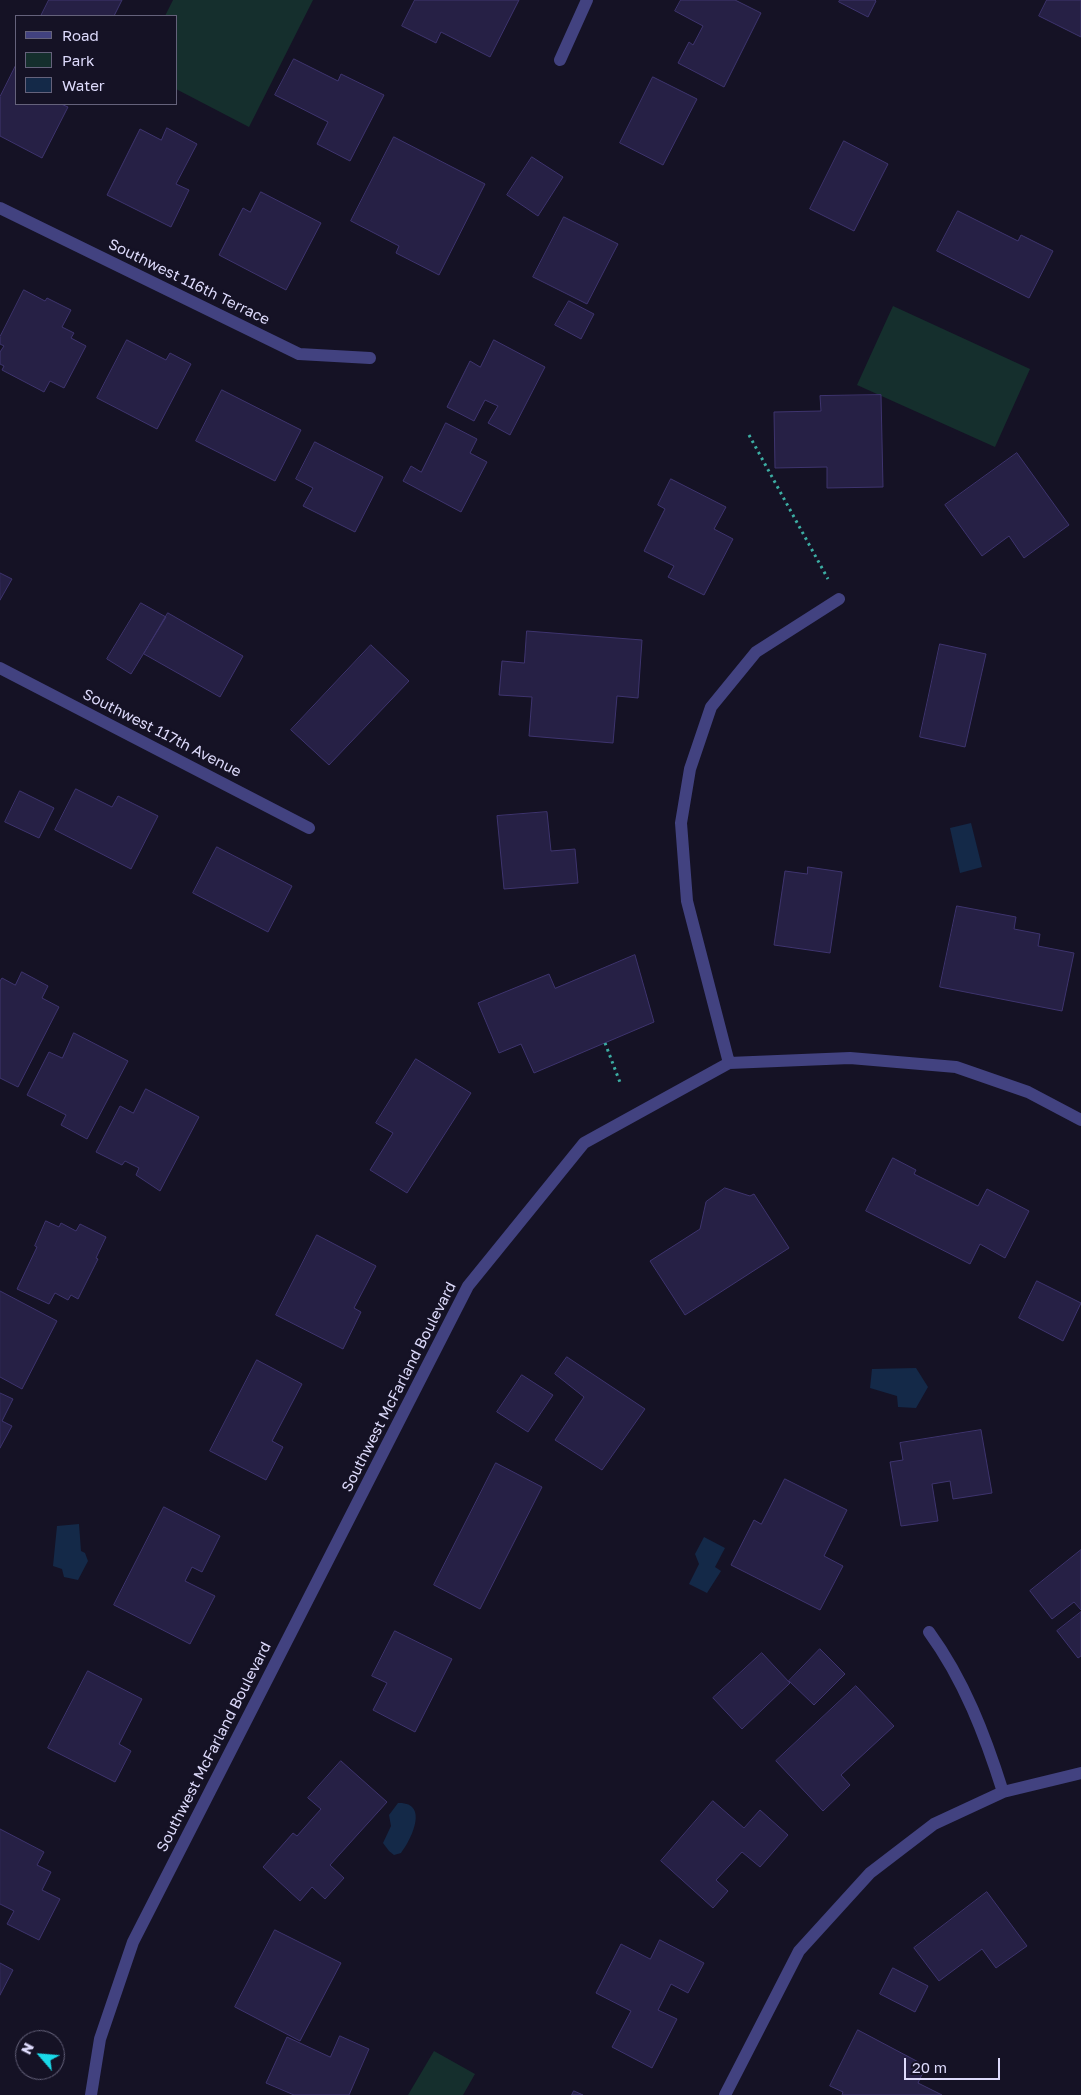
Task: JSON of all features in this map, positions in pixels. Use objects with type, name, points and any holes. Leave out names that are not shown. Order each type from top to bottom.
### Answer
[{"type":"street","points":[[560,60],[587,0]]},
{"type":"street","name":"Southwest 116th Terrace","points":[[0,208],[299,354],[370,358]]},
{"type":"street","points":[[730,1063],[688,901],[682,823],[690,769],[710,707],[756,652],[839,599]]},
{"type":"street","name":"Southwest 117th Avenue","points":[[0,668],[309,828]]},
{"type":"street","name":"Southwest McFarland Boulevard","points":[[90,2095],[100,2039],[133,1942],[468,1286],[584,1143],[730,1063],[850,1058],[956,1067],[1028,1092],[1081,1120]]},
{"type":"street","points":[[930,1632],[947,1656],[968,1696],[1003,1792]]},
{"type":"street","points":[[725,2095],[799,1951],[870,1873],[934,1824],[1003,1792],[1081,1773]]},
{"type":"path","points":[[749,435],[839,599]]},
{"type":"path","points":[[606,1043],[621,1085]]},
{"type":"green space","points":[[173,0],[313,0],[249,127],[178,90],[178,15],[166,15]]},
{"type":"green space","points":[[893,306],[1030,369],[995,447],[857,385]]},
{"type":"green space","points":[[434,2051],[475,2074],[463,2095],[408,2095]]},
{"type":"water","points":[[971,823],[982,867],[960,873],[950,828]]},
{"type":"water","points":[[916,1368],[928,1387],[916,1408],[898,1407],[897,1396],[870,1388],[872,1369]]},
{"type":"water","points":[[79,1524],[81,1551],[85,1553],[88,1561],[78,1580],[64,1577],[62,1569],[53,1566],[57,1526]]},
{"type":"water","points":[[704,1537],[725,1548],[715,1567],[721,1571],[707,1593],[689,1584],[699,1564],[695,1554]]},
{"type":"water","points":[[398,1803],[408,1804],[416,1815],[409,1840],[401,1853],[394,1855],[383,1843],[391,1826],[389,1815]]},
{"type":"building","points":[[49,0],[122,0],[114,15],[42,15]]},
{"type":"building","points":[[415,0],[519,0],[490,57],[441,32],[436,43],[402,26]]},
{"type":"building","points":[[681,0],[735,0],[761,13],[724,87],[678,63],[689,42],[693,45],[703,26],[675,11]]},
{"type":"building","points":[[840,0],[876,1],[868,17],[839,2]]},
{"type":"building","points":[[1047,0],[1081,0],[1081,37],[1039,16]]},
{"type":"building","points":[[294,59],[338,81],[341,74],[384,95],[350,161],[317,144],[328,122],[275,95]]},
{"type":"building","points":[[15,67],[15,105],[63,105],[68,107],[42,158],[0,136],[0,97]]},
{"type":"building","points":[[653,77],[697,99],[663,165],[620,143]]},
{"type":"building","points":[[167,128],[197,144],[176,184],[189,190],[171,227],[107,195],[140,129],[161,140]]},
{"type":"building","points":[[394,137],[485,184],[439,275],[396,253],[399,246],[351,221]]},
{"type":"building","points":[[844,141],[888,164],[854,231],[810,209]]},
{"type":"building","points":[[532,157],[563,177],[538,216],[507,195]]},
{"type":"building","points":[[261,192],[321,223],[286,290],[219,255],[243,208],[250,212]]},
{"type":"building","points":[[958,211],[1018,241],[1021,235],[1053,251],[1029,298],[937,251]]},
{"type":"building","points":[[564,217],[618,244],[587,304],[533,277]]},
{"type":"building","points":[[24,290],[45,301],[47,298],[71,310],[62,327],[74,333],[71,338],[86,346],[64,388],[50,381],[44,392],[2,370],[4,366],[0,364],[0,352],[4,346],[0,344],[0,337]]},
{"type":"building","points":[[569,301],[594,314],[581,339],[555,325]]},
{"type":"building","points":[[127,340],[166,360],[170,353],[191,364],[157,429],[97,398]]},
{"type":"building","points":[[494,340],[545,367],[510,435],[488,423],[498,406],[485,400],[474,421],[447,407],[470,361],[480,367]]},
{"type":"building","points":[[222,390],[301,430],[275,481],[196,441]]},
{"type":"building","points":[[881,395],[883,487],[827,488],[827,467],[775,468],[774,412],[821,411],[820,396]]},
{"type":"building","points":[[446,423],[477,439],[470,453],[487,462],[461,512],[403,481],[411,466],[421,472]]},
{"type":"building","points":[[315,442],[383,477],[355,532],[303,506],[313,488],[296,479]]},
{"type":"building","points":[[1017,453],[1069,525],[1024,558],[1009,536],[982,556],[945,505]]},
{"type":"building","points":[[671,479],[726,507],[714,529],[733,539],[704,595],[668,577],[674,566],[644,551],[665,509],[658,505]]},
{"type":"building","points":[[0,573],[12,579],[0,600]]},
{"type":"building","points":[[141,603],[166,617],[131,674],[107,659]]},
{"type":"building","points":[[168,613],[243,656],[220,697],[144,654]]},
{"type":"building","points":[[527,631],[642,640],[638,698],[617,696],[613,743],[529,736],[532,697],[499,695],[502,661],[524,663]]},
{"type":"building","points":[[940,644],[986,654],[965,747],[920,737]]},
{"type":"building","points":[[371,645],[409,681],[329,765],[291,730]]},
{"type":"building","points":[[76,789],[112,807],[118,796],[158,816],[131,869],[55,830]]},
{"type":"building","points":[[20,791],[54,808],[39,838],[5,822]]},
{"type":"building","points":[[547,812],[551,851],[575,849],[578,883],[504,889],[497,816]]},
{"type":"building","points":[[217,847],[292,886],[268,932],[193,893]]},
{"type":"building","points":[[808,867],[842,872],[830,953],[774,945],[785,871],[807,874]]},
{"type":"building","points":[[957,906],[1016,917],[1014,929],[1040,934],[1038,946],[1074,953],[1062,1011],[940,987]]},
{"type":"building","points":[[635,955],[654,1022],[534,1073],[521,1044],[499,1053],[478,1003],[549,974],[555,988]]},
{"type":"building","points":[[22,972],[48,986],[42,998],[59,1007],[18,1087],[0,1078],[0,981],[2,978],[15,985]]},
{"type":"building","points":[[74,1033],[128,1061],[87,1139],[61,1125],[66,1115],[27,1095],[49,1052],[62,1058]]},
{"type":"building","points":[[416,1059],[471,1093],[407,1193],[370,1170],[393,1133],[376,1123]]},
{"type":"building","points":[[146,1089],[199,1117],[160,1191],[136,1175],[139,1168],[125,1161],[122,1165],[96,1152],[120,1106],[133,1113]]},
{"type":"building","points":[[893,1158],[916,1170],[914,1174],[978,1206],[987,1189],[1029,1211],[1005,1258],[980,1244],[970,1264],[866,1211]]},
{"type":"building","points":[[725,1188],[750,1196],[754,1194],[789,1248],[685,1315],[650,1261],[700,1229],[706,1202]]},
{"type":"building","points":[[46,1221],[59,1227],[61,1223],[76,1231],[80,1224],[106,1237],[96,1258],[98,1259],[78,1299],[71,1295],[68,1300],[55,1293],[49,1304],[17,1289],[37,1247],[35,1246]]},
{"type":"building","points":[[317,1235],[376,1266],[354,1308],[361,1312],[343,1349],[276,1315]]},
{"type":"building","points":[[1037,1281],[1081,1303],[1063,1341],[1019,1318]]},
{"type":"building","points":[[0,1291],[57,1321],[22,1389],[0,1377]]},
{"type":"building","points":[[567,1357],[645,1409],[602,1470],[555,1440],[584,1397],[555,1374]]},
{"type":"building","points":[[257,1360],[302,1384],[272,1441],[283,1447],[266,1480],[210,1451]]},
{"type":"building","points":[[522,1375],[553,1395],[528,1432],[497,1412]]},
{"type":"building","points":[[0,1393],[13,1399],[2,1421],[12,1426],[0,1448]]},
{"type":"building","points":[[981,1430],[992,1493],[953,1499],[950,1481],[932,1484],[938,1521],[901,1526],[890,1462],[903,1460],[900,1443]]},
{"type":"building","points":[[496,1463],[542,1487],[480,1609],[434,1585]]},
{"type":"building","points":[[785,1479],[847,1510],[824,1556],[843,1566],[820,1610],[731,1565],[754,1520],[761,1524]]},
{"type":"building","points":[[164,1507],[220,1536],[202,1572],[192,1567],[185,1581],[215,1596],[190,1644],[114,1605]]},
{"type":"building","points":[[1081,1550],[1081,1610],[1074,1602],[1052,1619],[1030,1591]]},
{"type":"building","points":[[1081,1612],[1081,1656],[1078,1658],[1057,1631]]},
{"type":"building","points":[[395,1631],[452,1659],[415,1732],[373,1710],[387,1683],[372,1676]]},
{"type":"building","points":[[820,1649],[845,1674],[814,1705],[789,1681]]},
{"type":"building","points":[[762,1653],[790,1683],[742,1729],[713,1698]]},
{"type":"building","points":[[88,1671],[142,1699],[119,1744],[131,1751],[115,1782],[48,1748]]},
{"type":"building","points":[[856,1686],[894,1726],[841,1775],[850,1785],[823,1811],[776,1761]]},
{"type":"building","points":[[341,1761],[387,1802],[330,1865],[344,1878],[325,1899],[312,1887],[300,1901],[263,1867],[293,1833],[297,1836],[321,1809],[308,1798]]},
{"type":"building","points":[[713,1801],[744,1828],[760,1810],[788,1835],[760,1867],[742,1852],[716,1880],[728,1891],[713,1908],[661,1861]]},
{"type":"building","points":[[0,1829],[44,1852],[37,1865],[51,1872],[42,1890],[60,1899],[39,1940],[7,1924],[14,1911],[0,1904]]},
{"type":"building","points":[[987,1892],[1027,1946],[996,1968],[982,1949],[939,1981],[914,1948]]},
{"type":"building","points":[[275,1930],[341,1963],[300,2041],[235,2007]]},
{"type":"building","points":[[660,1940],[704,1963],[688,1993],[671,1984],[658,2010],[677,2019],[652,2068],[612,2047],[631,2011],[596,1993],[621,1944],[650,1959]]},
{"type":"building","points":[[0,1963],[13,1970],[0,1995]]},
{"type":"building","points":[[893,1968],[928,1986],[915,2012],[880,1994]]},
{"type":"building","points":[[858,2030],[926,2066],[918,2083],[942,2095],[842,2095],[843,2092],[830,2086]]},
{"type":"building","points":[[340,2036],[369,2049],[349,2095],[294,2095],[266,2083],[287,2037],[330,2057]]},
{"type":"building","points":[[574,2091],[583,2095],[572,2095]]}]
